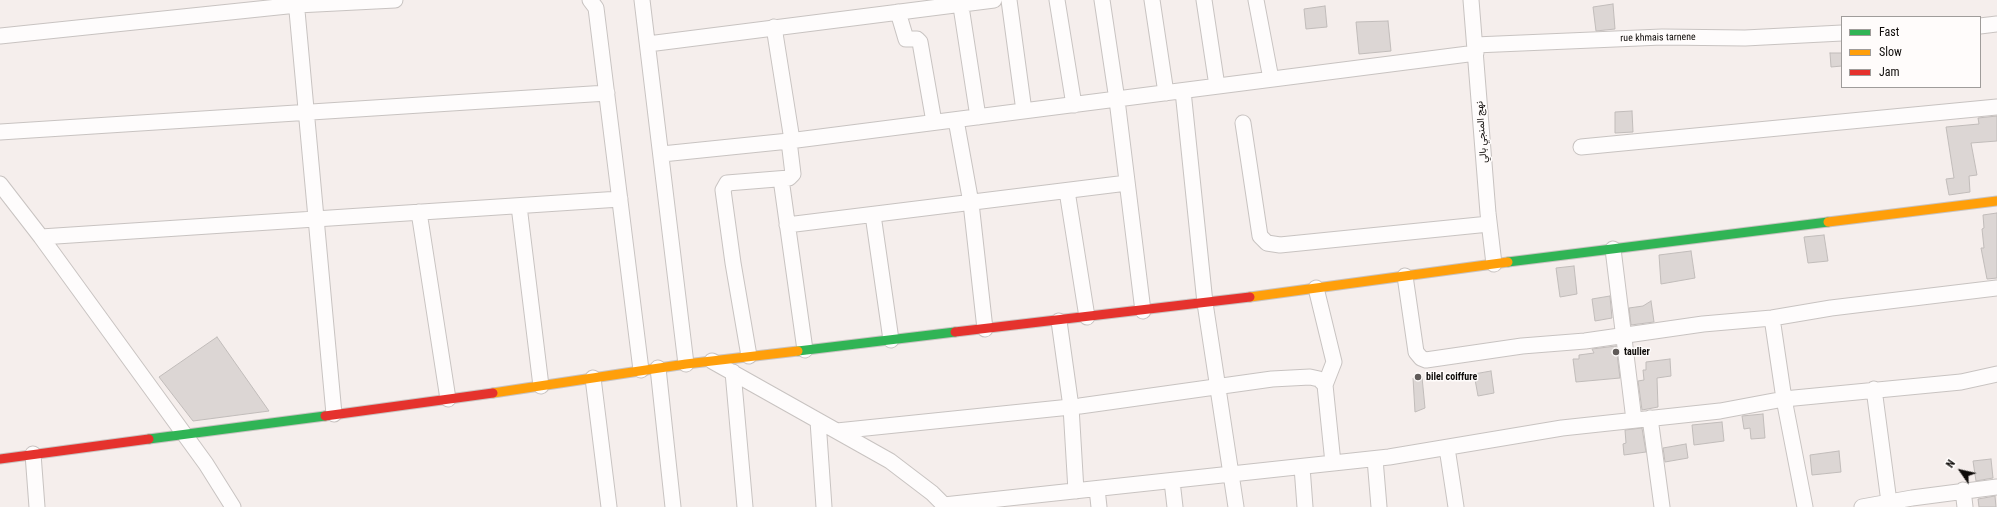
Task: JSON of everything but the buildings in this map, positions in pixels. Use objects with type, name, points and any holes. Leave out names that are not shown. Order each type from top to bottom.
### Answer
[{"type":"street","points":[[0,36],[296,3],[395,0]]},
{"type":"street","points":[[590,0],[596,8],[641,370]]},
{"type":"street","points":[[642,0],[662,154],[686,364]]},
{"type":"street","points":[[648,44],[898,12],[961,2],[994,0]]},
{"type":"street","points":[[1009,0],[1024,111]]},
{"type":"street","points":[[1057,0],[1074,105]]},
{"type":"street","points":[[1102,0],[1117,100],[1143,311]]},
{"type":"street","points":[[1152,0],[1166,93]]},
{"type":"street","points":[[1204,0],[1217,86]]},
{"type":"street","points":[[1256,0],[1271,79]]},
{"type":"street","name":"نهج المنجي بالي","points":[[1471,0],[1489,224],[1494,264]]},
{"type":"street","points":[[961,2],[978,117]]},
{"type":"street","points":[[296,3],[334,414]]},
{"type":"street","points":[[898,12],[906,38],[917,38],[920,42],[934,122]]},
{"type":"street","points":[[1981,26],[1997,24]]},
{"type":"street","points":[[749,356],[732,263],[723,190],[727,183],[789,178],[792,174],[791,140],[774,27]]},
{"type":"street","name":"rue khmais tarnene","points":[[662,154],[791,140],[1117,100],[1475,49],[1662,37],[1745,38],[1841,33]]},
{"type":"street","points":[[1183,91],[1205,303],[1219,387],[1236,507]]},
{"type":"street","points":[[0,132],[306,111],[607,93]]},
{"type":"street","points":[[1581,147],[1997,107]]},
{"type":"street","points":[[956,120],[971,203],[985,329]]},
{"type":"street","points":[[1243,123],[1260,236],[1268,243],[1280,245],[1489,224]]},
{"type":"street","points":[[781,179],[805,350]]},
{"type":"street","points":[[787,225],[1127,183]]},
{"type":"street","points":[[0,184],[41,237],[182,434],[206,464],[233,507]]},
{"type":"street","points":[[1068,191],[1087,317]]},
{"type":"street","points":[[41,237],[620,199]]},
{"type":"street","points":[[0,459],[448,399],[686,364],[1143,311],[1494,264],[1997,201]]},
{"type":"street","points":[[519,206],[541,386]]},
{"type":"street","points":[[419,212],[448,399]]},
{"type":"street","points":[[873,215],[891,340]]},
{"type":"street","points":[[1613,249],[1625,335],[1634,420]]},
{"type":"street","points":[[1404,276],[1416,352],[1421,358],[1426,360],[1522,346],[1625,335],[1703,324],[1772,318],[1831,308],[1997,288]]},
{"type":"street","points":[[1316,288],[1334,362],[1325,385],[1333,463]]},
{"type":"street","points":[[1772,318],[1784,399],[1805,507]]},
{"type":"street","points":[[1059,321],[1071,407],[1076,491]]},
{"type":"street","points":[[712,361],[890,461],[932,493],[945,506],[1375,459],[1562,428],[1720,411],[1784,399],[1874,389],[1961,382],[1997,374]]},
{"type":"street","points":[[658,368],[673,507]]},
{"type":"street","points":[[733,372],[745,507]]},
{"type":"street","points":[[592,378],[609,507]]},
{"type":"street","points":[[837,431],[1071,407],[1272,379],[1310,378],[1318,379],[1325,385]]},
{"type":"street","points":[[1874,389],[1889,502]]},
{"type":"street","points":[[1650,418],[1662,507]]},
{"type":"street","points":[[818,420],[824,507]]},
{"type":"street","points":[[1447,448],[1456,507]]},
{"type":"street","points":[[33,454],[37,507]]},
{"type":"street","points":[[1375,459],[1379,507]]},
{"type":"street","points":[[1302,467],[1305,507]]},
{"type":"street","points":[[1172,481],[1175,507]]},
{"type":"street","points":[[1862,507],[1962,490],[1997,487]]},
{"type":"street","points":[[1097,489],[1099,507]]},
{"type":"street","points":[[1962,490],[1965,507]]},
{"type":"traffic: fast","points":[[1508,262],[1828,222]]},
{"type":"traffic: fast","points":[[798,351],[955,332]]},
{"type":"traffic: fast","points":[[149,439],[325,416]]},
{"type":"traffic: slow","points":[[1828,222],[1997,201]]},
{"type":"traffic: slow","points":[[1250,297],[1508,262]]},
{"type":"traffic: slow","points":[[493,393],[686,364],[798,351]]},
{"type":"traffic: jam","points":[[955,332],[1250,297]]},
{"type":"traffic: jam","points":[[325,416],[493,393]]},
{"type":"traffic: jam","points":[[0,459],[149,439]]},
{"type":"place","name":"taulier","points":[[1616,352]]},
{"type":"place","name":"bilel coiffure","points":[[1418,377]]}]
